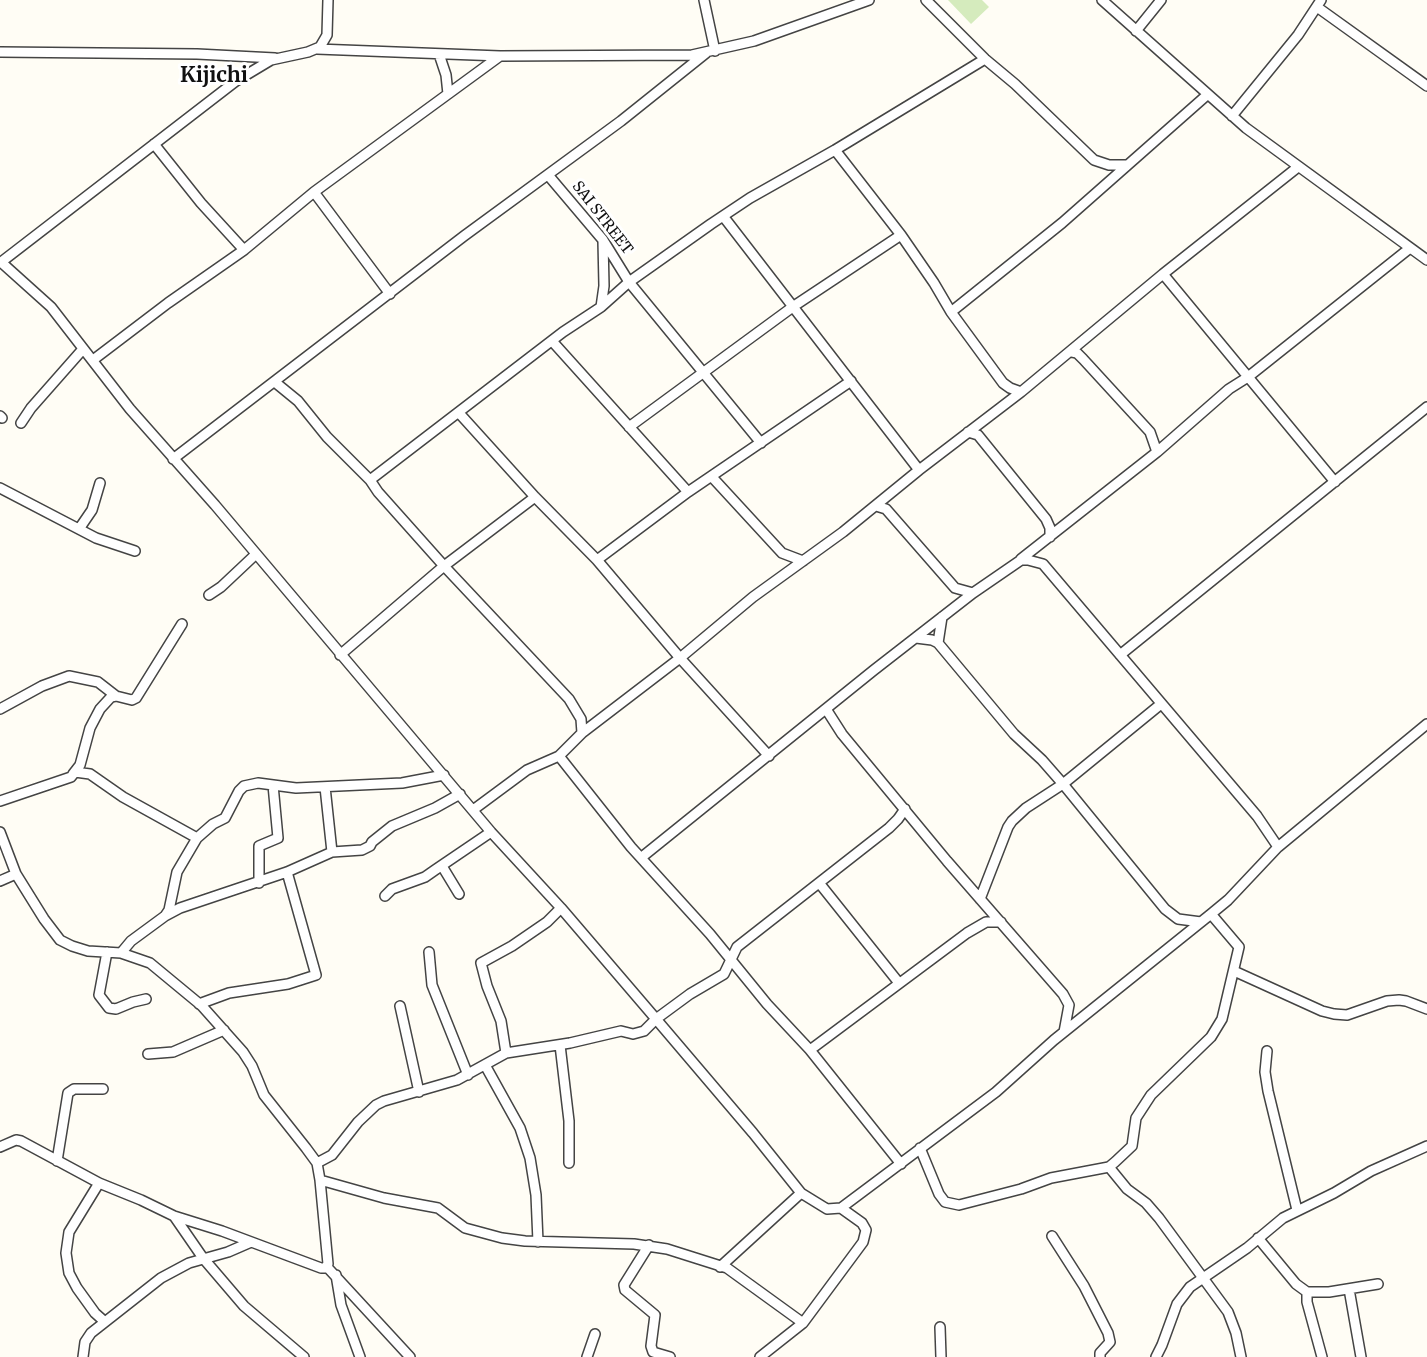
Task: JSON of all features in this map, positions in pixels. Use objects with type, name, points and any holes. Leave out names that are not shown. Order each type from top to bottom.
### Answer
[{"type":"street","points":[[317,49],[323,44],[327,35],[328,0]]},
{"type":"street","points":[[704,0],[711,52]]},
{"type":"street","points":[[869,0],[754,41],[711,52],[674,57],[500,56],[317,49],[280,58],[264,64],[236,81],[1,259],[51,307],[130,409],[215,505],[491,832],[561,908],[753,1133],[801,1193],[827,1209],[842,1208],[996,1092],[1064,1033],[1228,900],[1278,847],[1427,724]]},
{"type":"street","points":[[926,0],[985,59],[1099,163],[1127,165]]},
{"type":"street","points":[[1102,0],[1232,116],[1298,167],[1427,260]]},
{"type":"street","points":[[1136,31],[1161,0]]},
{"type":"street","points":[[1232,116],[1298,34],[1319,3],[1427,86]]},
{"type":"street","points":[[0,52],[197,54],[280,58]]},
{"type":"street","points":[[173,459],[711,52]]},
{"type":"street","points":[[439,54],[446,75],[447,94]]},
{"type":"street","points":[[93,360],[168,303],[244,250],[315,192],[500,56]]},
{"type":"street","points":[[370,480],[552,341],[601,307],[629,282],[723,216],[985,59]]},
{"type":"street","points":[[951,312],[1062,223],[1207,95]]},
{"type":"street","points":[[154,144],[201,203],[244,250]]},
{"type":"street","points":[[835,150],[901,235],[951,312],[1003,383],[1021,392]]},
{"type":"street","points":[[1099,163],[1105,185]]},
{"type":"street","points":[[473,810],[527,770],[559,756],[582,733],[680,658],[753,597],[876,506],[1072,352],[1163,274],[1298,167]]},
{"type":"street","name":"SAI STREET","points":[[548,175],[603,240],[629,282],[761,443]]},
{"type":"street","points":[[315,192],[390,294]]},
{"type":"street","points":[[723,216],[919,470]]},
{"type":"street","points":[[629,427],[794,306],[901,235]]},
{"type":"street","points":[[601,307],[604,286],[603,240]]},
{"type":"street","points":[[642,857],[942,617],[1021,560],[1157,452],[1230,389],[1410,248]]},
{"type":"street","points":[[1163,274],[1335,482]]},
{"type":"street","points":[[552,341],[688,492]]},
{"type":"street","points":[[21,423],[31,408],[83,349]]},
{"type":"street","points":[[1072,352],[1077,353],[1083,359],[1150,432],[1157,452]]},
{"type":"street","points":[[597,560],[688,492],[850,381]]},
{"type":"street","points":[[276,382],[298,401],[327,437],[370,480],[444,566],[569,699],[581,719],[582,733]]},
{"type":"street","points":[[1002,406],[1003,383]]},
{"type":"street","points":[[1120,655],[1427,407]]},
{"type":"street","points":[[459,413],[535,497],[597,560],[680,658],[769,756]]},
{"type":"street","points":[[968,432],[978,435],[1046,519],[1050,528],[1042,564]]},
{"type":"street","points":[[712,477],[782,553],[803,561]]},
{"type":"street","points":[[79,529],[92,510],[100,483]]},
{"type":"street","points":[[0,490],[96,538],[135,551]]},
{"type":"street","points":[[340,655],[444,566],[535,497]]},
{"type":"street","points":[[876,506],[886,508],[955,588],[973,593]]},
{"type":"street","points":[[209,595],[221,587],[255,555]]},
{"type":"street","points":[[1021,560],[1042,564],[1257,816],[1278,847]]},
{"type":"street","points":[[955,588],[955,607]]},
{"type":"street","points":[[938,643],[942,617]]},
{"type":"street","points":[[0,709],[42,686],[69,676],[98,682],[116,696],[132,700],[136,698],[182,624]]},
{"type":"street","points":[[916,638],[938,643],[1014,734],[1063,784],[1166,909],[1178,919],[1201,922]]},
{"type":"street","points":[[71,777],[80,765],[94,718],[108,699],[116,696]]},
{"type":"street","points":[[980,899],[1008,826],[1026,807],[1063,784],[1161,704]]},
{"type":"street","points":[[826,709],[842,734],[1068,1002],[1088,1014]]},
{"type":"street","points":[[559,756],[631,847],[810,1050],[901,1164]]},
{"type":"street","points":[[0,801],[71,777],[75,772],[90,774],[123,797],[196,838]]},
{"type":"street","points":[[165,916],[177,872],[196,838],[213,824],[225,818],[244,786],[258,783],[296,788],[402,783],[444,775]]},
{"type":"street","points":[[259,883],[259,846],[278,838],[273,785]]},
{"type":"street","points":[[325,787],[332,852]]},
{"type":"street","points":[[121,953],[126,945],[165,916],[193,903],[259,883],[332,852],[362,850],[370,846],[392,826],[435,808],[460,794]]},
{"type":"street","points":[[316,1163],[332,1155],[358,1122],[376,1105],[384,1101],[468,1075],[507,1053],[560,1045],[621,1031],[637,1034],[644,1031],[656,1019],[690,994],[724,974],[737,947],[889,828],[905,809]]},
{"type":"street","points":[[0,832],[16,874],[60,940],[88,951],[121,953],[150,963],[199,1004],[224,1030],[252,1066],[264,1095],[316,1163],[320,1180],[327,1267]]},
{"type":"street","points":[[386,896],[392,889],[425,877],[491,832]]},
{"type":"street","points":[[442,866],[459,894]]},
{"type":"street","points":[[199,1004],[229,993],[288,984],[316,975],[287,872]]},
{"type":"street","points":[[0,881],[16,874]]},
{"type":"street","points":[[820,884],[899,983]]},
{"type":"street","points":[[507,1053],[501,1021],[487,986],[481,963],[512,946],[547,922],[561,908]]},
{"type":"street","points":[[920,1148],[939,1194],[945,1202],[952,1204],[966,1204],[1051,1178],[1109,1167],[1132,1146],[1136,1118],[1151,1095],[1211,1037],[1218,1026],[1239,947],[1211,914]]},
{"type":"street","points":[[810,1050],[978,926],[986,922],[1001,921]]},
{"type":"street","points":[[429,951],[432,985],[468,1075]]},
{"type":"street","points":[[108,952],[99,995],[108,1008],[116,1010],[146,999]]},
{"type":"street","points":[[1234,971],[1322,1011],[1340,1015],[1387,1001],[1399,1000],[1406,1000],[1427,1009]]},
{"type":"street","points":[[1064,1033],[1068,1017],[1068,1002]]},
{"type":"street","points":[[400,1006],[419,1092]]},
{"type":"street","points":[[148,1054],[173,1052],[224,1030]]},
{"type":"street","points":[[560,1045],[569,1121],[569,1162]]},
{"type":"street","points":[[1267,1051],[1265,1072],[1268,1091],[1297,1210]]},
{"type":"street","points":[[485,1065],[520,1128],[530,1158],[536,1195],[538,1242]]},
{"type":"street","points":[[57,1161],[68,1094],[74,1089],[103,1089]]},
{"type":"street","points":[[0,1147],[16,1140],[21,1141],[99,1183],[174,1216],[321,1268],[327,1267]]},
{"type":"street","points":[[1156,1357],[1177,1304],[1190,1287],[1273,1225],[1297,1210],[1334,1193],[1371,1171],[1427,1146]]},
{"type":"street","points":[[1109,1167],[1127,1189],[1146,1203],[1159,1218],[1228,1312],[1236,1333],[1241,1357]]},
{"type":"street","points":[[320,1180],[384,1198],[438,1208],[455,1223],[473,1231],[502,1238],[538,1242],[649,1245],[728,1268],[803,1323]]},
{"type":"street","points":[[99,1183],[69,1232],[66,1253],[69,1273],[77,1288],[95,1313],[105,1322]]},
{"type":"street","points":[[720,1267],[801,1193]]},
{"type":"street","points":[[760,1357],[803,1323],[863,1242],[866,1230],[862,1223],[842,1208]]},
{"type":"street","points":[[174,1216],[203,1258],[255,1317],[304,1357]]},
{"type":"street","points":[[1052,1236],[1084,1286],[1108,1333],[1110,1342],[1100,1353],[1100,1357]]},
{"type":"street","points":[[1258,1238],[1296,1284],[1306,1292],[1378,1284]]},
{"type":"street","points":[[83,1357],[85,1342],[91,1333],[161,1278],[189,1263],[228,1252],[251,1242]]},
{"type":"street","points":[[649,1245],[624,1285],[625,1290],[655,1315],[651,1346],[653,1352],[670,1357]]},
{"type":"street","points":[[327,1267],[410,1357]]},
{"type":"street","points":[[336,1275],[341,1305],[360,1357]]},
{"type":"street","points":[[1349,1289],[1361,1357]]},
{"type":"street","points":[[1306,1292],[1322,1357]]},
{"type":"street","points":[[940,1327],[941,1357]]},
{"type":"street","points":[[586,1357],[595,1334]]},
{"type":"green space","points":[[948,0],[982,0],[989,7],[971,24]]},
{"type":"district","name":"Kijichi","points":[[214,76]]}]
